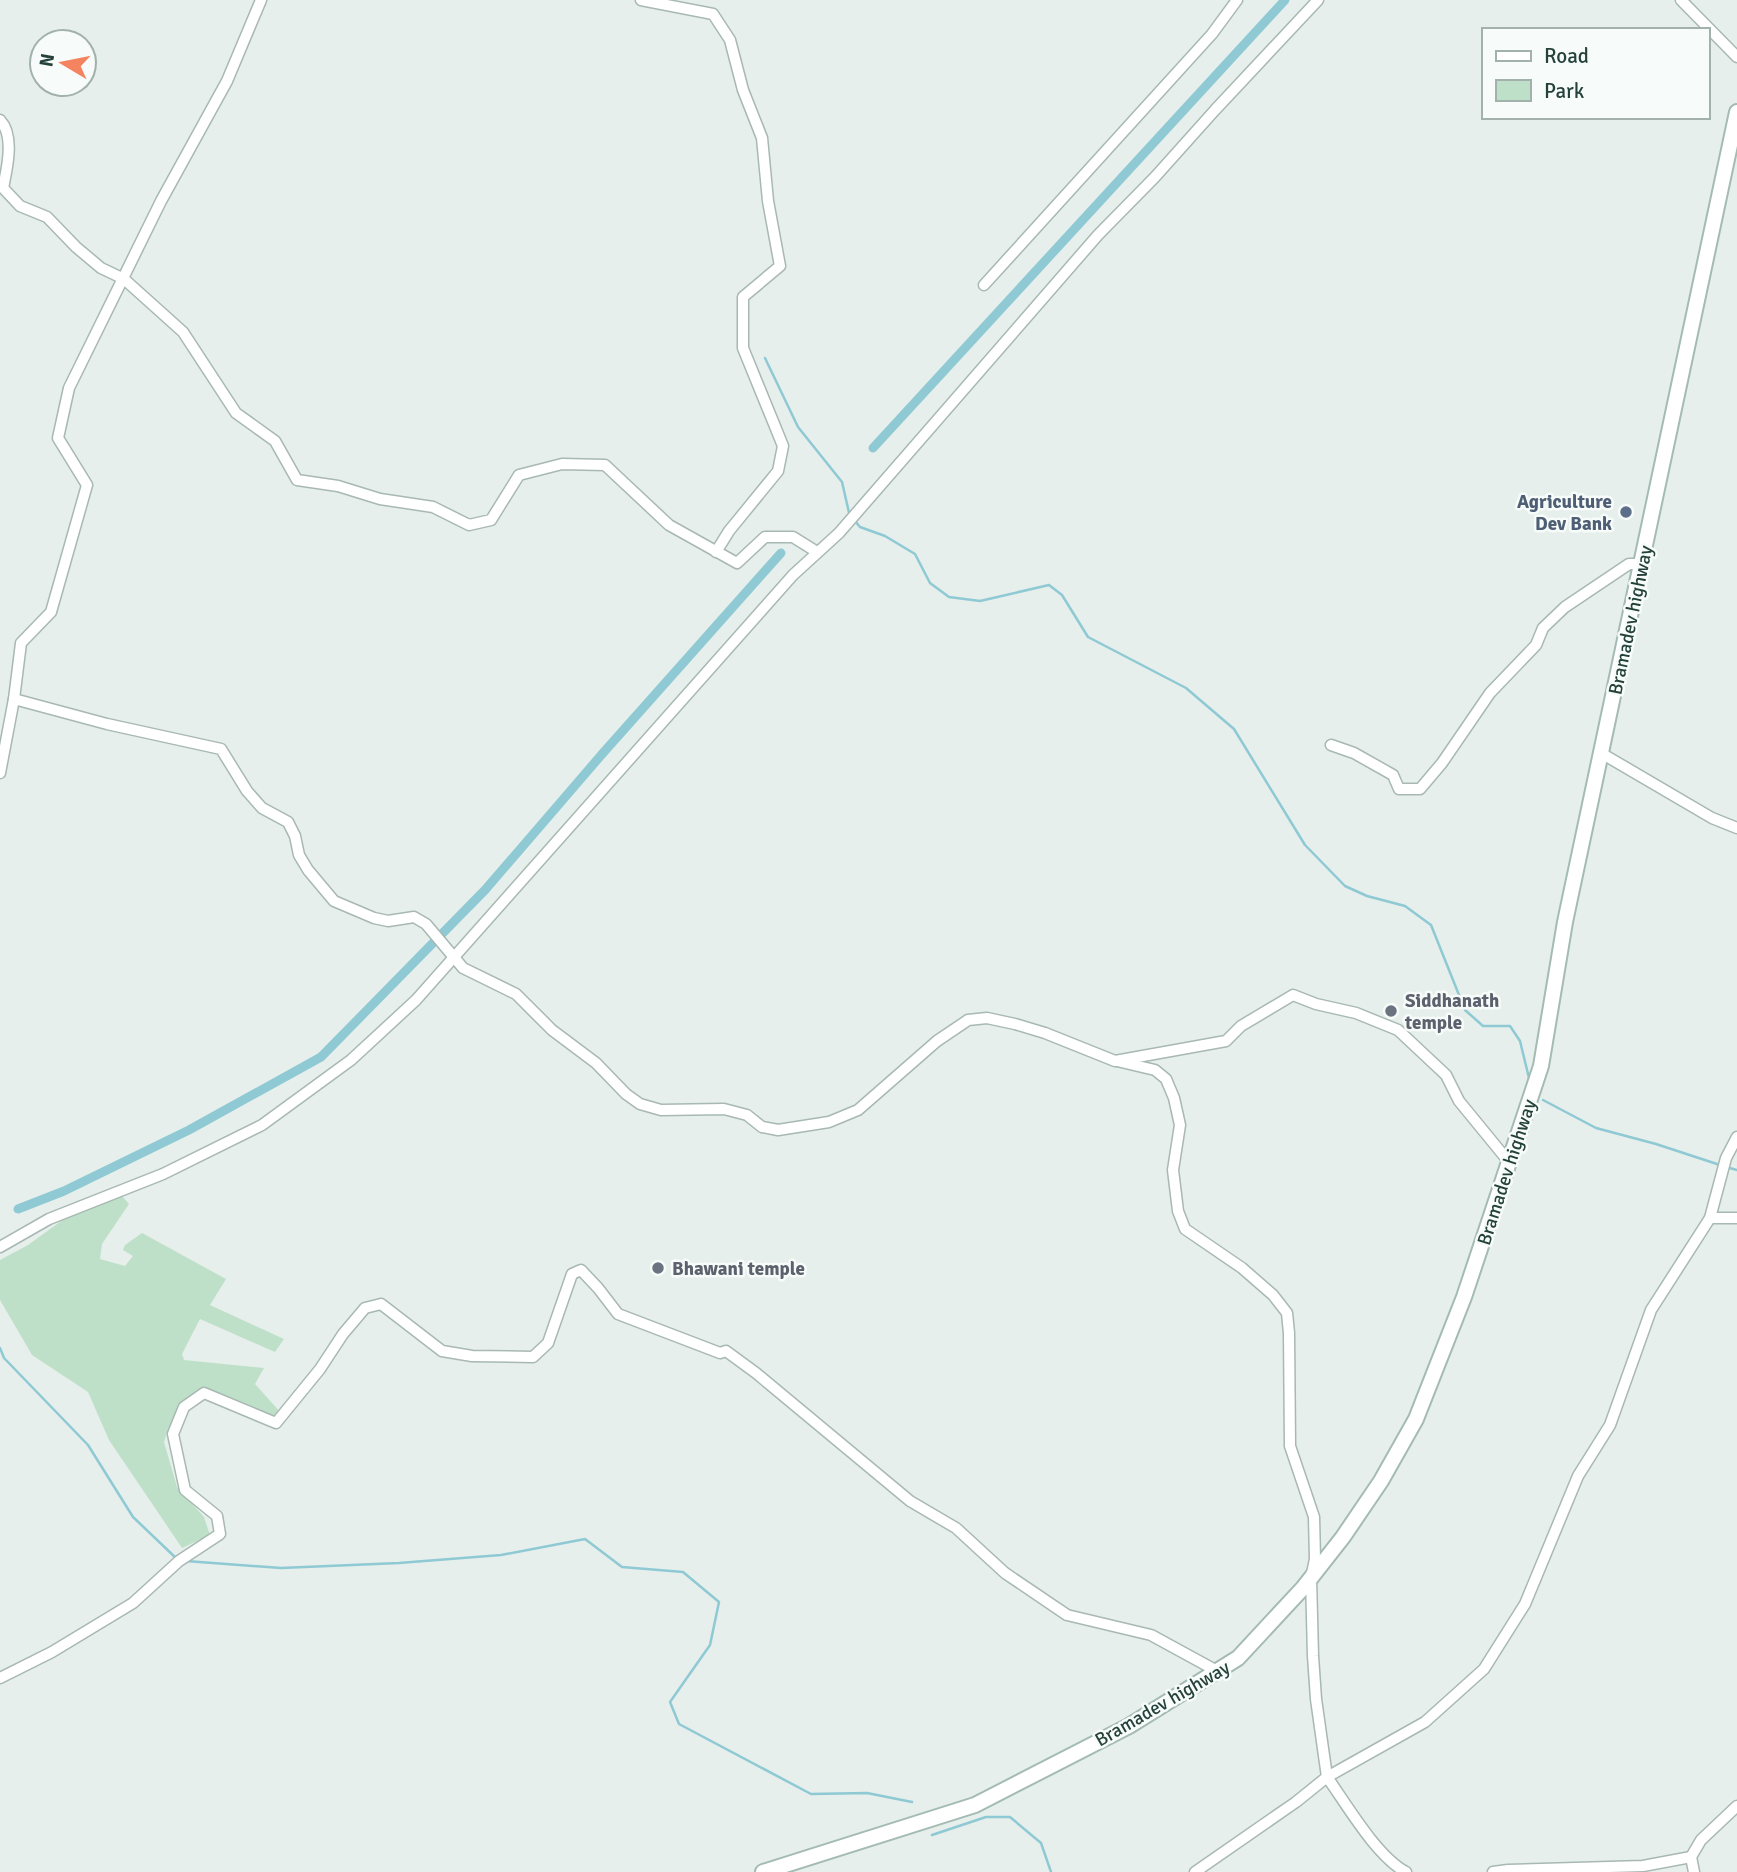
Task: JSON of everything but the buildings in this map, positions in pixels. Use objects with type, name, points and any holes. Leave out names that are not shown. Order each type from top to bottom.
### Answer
[{"type":"street","points":[[0,773],[15,699],[21,643],[51,612],[88,485],[58,438],[69,388],[161,201],[227,81],[261,0]]},
{"type":"street","points":[[641,0],[713,15],[730,40],[743,90],[762,138],[768,201],[780,266],[743,297],[743,348],[783,446],[778,471],[729,531],[716,552]]},
{"type":"street","points":[[984,285],[1212,34],[1237,0]]},
{"type":"street","points":[[0,1247],[49,1219],[163,1174],[262,1125],[351,1060],[416,1000],[793,575],[839,533],[1098,235],[1318,0]]},
{"type":"street","points":[[1681,0],[1709,28]]},
{"type":"street","points":[[1709,28],[1737,57]]},
{"type":"street","name":"Bramadev highway","points":[[763,1872],[975,1805],[1129,1726],[1238,1658],[1311,1578],[1381,1481],[1416,1419],[1464,1297],[1541,1066],[1565,922],[1737,112]]},
{"type":"street","points":[[0,120],[6,127],[9,158],[2,188],[20,206],[47,217],[101,268],[124,279],[183,332],[236,413],[275,441],[297,480],[338,486],[380,499],[433,507],[469,525],[491,520],[519,475],[562,464],[605,465],[669,525],[737,563],[765,537],[793,537],[817,552]]},
{"type":"street","points":[[1331,745],[1354,753],[1393,775],[1399,789],[1420,789],[1442,763],[1490,693],[1536,645],[1543,628],[1565,607],[1629,564],[1642,564]]},
{"type":"street","points":[[15,699],[107,724],[221,749],[247,791],[262,808],[288,822],[295,836],[299,855],[334,901],[374,918],[388,921],[414,917],[426,924],[463,968],[516,995],[552,1030],[596,1063],[626,1094],[640,1104],[661,1110],[724,1109],[747,1115],[762,1127],[778,1130],[829,1122],[858,1110],[937,1041],[968,1020],[987,1018],[1045,1032],[1115,1061],[1155,1070],[1166,1079],[1174,1098],[1180,1125],[1173,1170],[1178,1211],[1185,1229],[1242,1268],[1273,1295],[1287,1313],[1290,1334],[1290,1446],[1314,1517],[1315,1559],[1311,1578],[1316,1699],[1327,1777],[1380,1850],[1406,1872]]},
{"type":"street","points":[[1601,753],[1713,818],[1737,828]]},
{"type":"street","points":[[1115,1061],[1226,1041],[1241,1026],[1293,995],[1316,1004],[1356,1013],[1398,1030],[1446,1075],[1459,1101],[1509,1162]]},
{"type":"street","points":[[1195,1872],[1296,1802],[1327,1777],[1425,1721],[1484,1669],[1525,1604],[1578,1476],[1610,1425],[1651,1310],[1710,1218],[1726,1158],[1737,1137]]},
{"type":"street","points":[[1710,1218],[1737,1218]]},
{"type":"street","points":[[0,1678],[51,1652],[133,1603],[179,1561],[219,1534],[217,1516],[185,1490],[173,1434],[184,1407],[204,1393],[276,1423],[365,1308],[382,1304],[442,1351],[472,1356],[533,1357],[548,1343],[572,1274],[581,1270],[618,1314],[720,1353],[726,1352],[746,1366],[910,1501],[956,1528],[1005,1573],[1067,1615],[1152,1635],[1217,1671]]},
{"type":"street","points":[[1694,1872],[1691,1857],[1701,1840],[1737,1806]]},
{"type":"street","points":[[1493,1872],[1643,1866],[1691,1857]]},
{"type":"green space","points":[[122,1196],[129,1204],[102,1244],[100,1259],[125,1266],[133,1256],[123,1250],[125,1245],[142,1233],[226,1279],[210,1305],[284,1339],[275,1352],[200,1319],[182,1354],[184,1360],[264,1368],[255,1384],[282,1414],[275,1420],[203,1390],[184,1405],[168,1429],[164,1442],[177,1487],[204,1517],[210,1535],[182,1548],[109,1440],[88,1392],[32,1355],[0,1300],[0,1260],[28,1245],[64,1219]]},
{"type":"waterway","points":[[873,448],[1285,0]]},
{"type":"waterway","points":[[765,358],[798,427],[842,482],[850,517]]},
{"type":"waterway","points":[[855,521],[860,527],[885,536],[915,554],[930,583],[949,597],[980,601],[1049,585],[1062,595],[1088,637],[1186,688],[1234,729],[1305,845],[1345,886],[1367,896],[1405,906],[1431,925],[1465,1010],[1483,1026],[1510,1026],[1520,1041],[1529,1078]]},
{"type":"waterway","points":[[18,1209],[64,1191],[189,1130],[321,1057],[485,890],[781,553]]},
{"type":"waterway","points":[[1543,1100],[1596,1128],[1720,1165]]},
{"type":"waterway","points":[[1726,1167],[1737,1170]]},
{"type":"waterway","points":[[0,1348],[4,1358],[88,1445],[133,1517],[177,1559]]},
{"type":"waterway","points":[[186,1561],[281,1568],[399,1563],[501,1555],[585,1539],[622,1567],[683,1572],[719,1602],[710,1645],[670,1702],[679,1724],[811,1794],[867,1793],[912,1802]]},
{"type":"waterway","points":[[932,1835],[986,1817],[1010,1817],[1041,1843],[1051,1872]]},
{"type":"place","name":"Agriculture Dev Bank","points":[[1626,512]]},
{"type":"place","name":"Siddhanath temple","points":[[1391,1011]]},
{"type":"place","name":"Bhawani temple","points":[[658,1268]]}]
